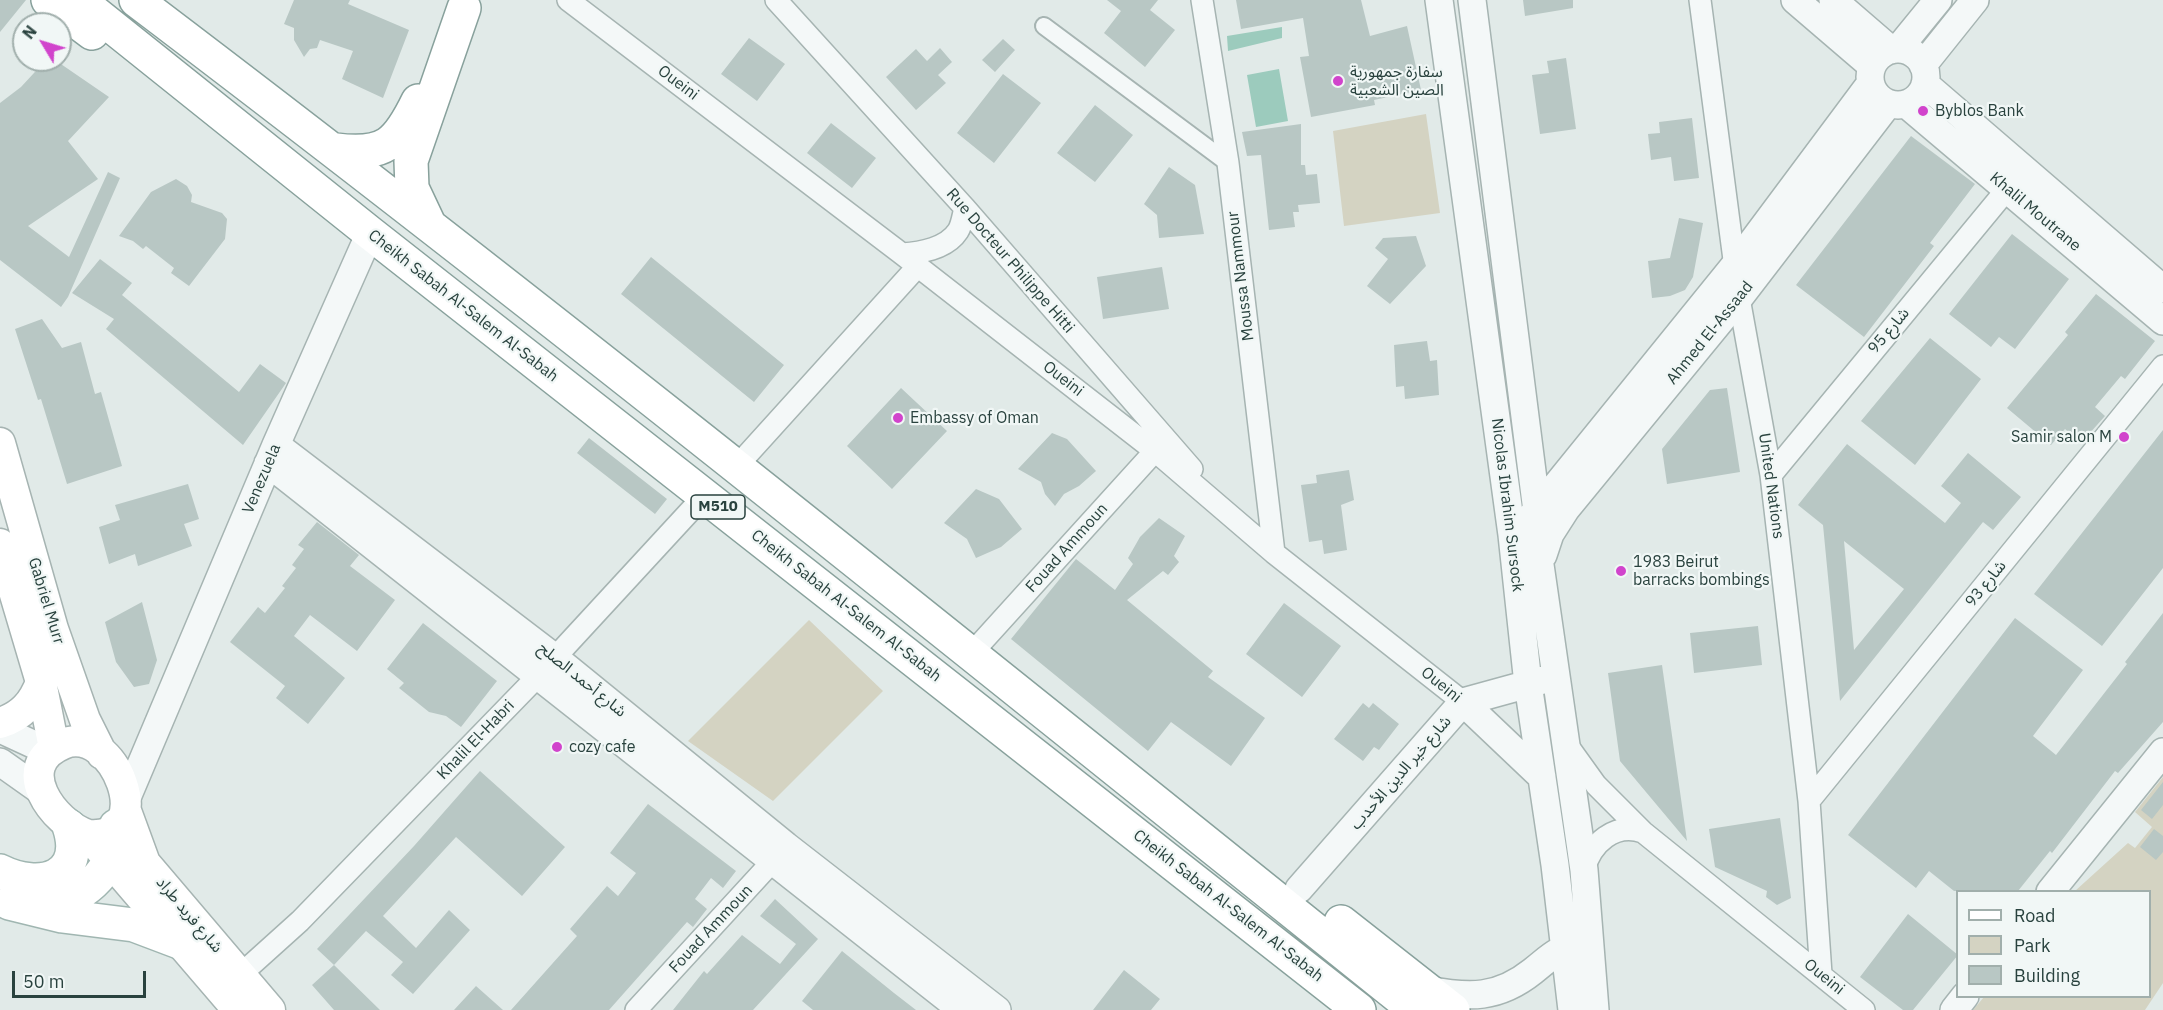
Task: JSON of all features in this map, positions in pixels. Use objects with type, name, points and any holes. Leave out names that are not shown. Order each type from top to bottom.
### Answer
[{"type":"main road","points":[[48,0],[181,99],[292,170]]},
{"type":"main road","name":"Cheikh Sabah Al-Salem Al-Sabah","points":[[79,0],[370,233],[1359,1010]]},
{"type":"main road","name":"Cheikh Sabah Al-Salem Al-Sabah","points":[[136,0],[325,142],[840,548],[1432,1003]]},
{"type":"main road","points":[[170,0],[226,47],[325,142],[357,152],[374,151],[396,139],[403,130],[466,4]]},
{"type":"main road","points":[[429,224],[414,195],[410,179],[411,161],[466,4]]},
{"type":"main road","name":"Gabriel Murr","points":[[0,443],[53,629],[85,720],[105,756]]},
{"type":"main road","name":"Gabriel Murr","points":[[0,544],[40,682],[52,750]]},
{"type":"main road","points":[[840,548],[980,644],[1092,728],[1299,889],[1432,1003]]},
{"type":"main road","points":[[813,580],[911,673],[983,736],[1328,1010]]},
{"type":"main road","points":[[0,723],[23,712],[31,703],[40,682]]},
{"type":"main road","points":[[0,871],[18,880],[35,882],[55,877],[105,820],[122,779],[105,756],[89,746],[73,742],[52,750],[42,766],[41,791],[48,804],[105,820]]},
{"type":"main road","points":[[5,902],[37,907],[62,901],[88,888],[110,860],[105,820]]},
{"type":"main road","name":"شارع فريد طراد","points":[[105,820],[145,863],[270,1010]]},
{"type":"main road","name":"شارع فريد طراد","points":[[110,860],[238,1010]]},
{"type":"main road","points":[[5,902],[62,916],[134,925],[179,942]]},
{"type":"street","name":"Oueini","points":[[568,0],[910,260],[1155,451],[1274,553],[1463,702],[1542,777]]},
{"type":"street","name":"Rue Docteur Philippe Hitti","points":[[776,0],[965,208],[1241,525]]},
{"type":"street","name":"Moussa Nammour","points":[[1202,0],[1228,163],[1274,553]]},
{"type":"street","name":"Nicolas Ibrahim Sursock","points":[[1439,0],[1512,536],[1528,684],[1542,777],[1577,945],[1595,1010]]},
{"type":"street","name":"Nicolas Ibrahim Sursock","points":[[1472,0],[1537,511],[1540,565],[1584,870],[1572,1010]]},
{"type":"street","name":"United Nations","points":[[1700,0],[1739,298],[1771,475],[1809,801],[1821,974]]},
{"type":"street","name":"Khalil Moutrane","points":[[1795,0],[1888,76],[2008,188],[2163,321]]},
{"type":"street","name":"Khalil Moutrane","points":[[1833,0],[1888,76]]},
{"type":"street","name":"Ahmed El-Assaad","points":[[1540,565],[1550,534],[1566,509],[1739,298],[1938,0]]},
{"type":"street","points":[[1888,76],[1918,97],[1924,75],[1975,0]]},
{"type":"street","points":[[1044,26],[1228,163]]},
{"type":"street","name":"Khalil Moutrane","points":[[1888,76],[1913,53],[1924,75],[2163,289]]},
{"type":"street","name":"Ahmed El-Assaad","points":[[1512,536],[1537,511],[1888,76]]},
{"type":"street","name":"شارع 95","points":[[1771,475],[2008,188]]},
{"type":"street","points":[[736,466],[910,260],[958,231],[965,208]]},
{"type":"street","name":"Venezuela","points":[[105,820],[157,727],[272,454],[370,233]]},
{"type":"street","name":"شارع 93","points":[[1809,801],[2163,366]]},
{"type":"street","name":"Fouad Ammoun","points":[[980,644],[1155,451]]},
{"type":"street","name":"شارع أحمد الصلح","points":[[272,454],[547,667],[779,854],[962,1010]]},
{"type":"street","name":"Khalil El-Habri","points":[[240,975],[300,921],[547,667],[704,496]]},
{"type":"street","name":"شارع خير الدين الأحدب","points":[[1299,889],[1463,702],[1556,677]]},
{"type":"street","name":"Venezuela","points":[[105,756],[136,748],[157,727]]},
{"type":"street","points":[[0,729],[52,750]]},
{"type":"street","name":"Oueini","points":[[1566,742],[1591,779],[1643,832],[1864,1010]]},
{"type":"street","points":[[2051,890],[2163,752]]},
{"type":"street","points":[[0,762],[41,791]]},
{"type":"street","points":[[1584,870],[1593,850],[1608,835],[1622,829],[1643,832]]},
{"type":"street","name":"شارع أحمد الصلح","points":[[779,854],[997,1010]]},
{"type":"street","name":"Fouad Ammoun","points":[[636,1010],[779,854]]},
{"type":"street","points":[[1432,1003],[1484,995],[1525,977],[1555,952],[1577,945]]},
{"type":"street","points":[[1954,1010],[1963,998]]},
{"type":"green space","points":[[1426,114],[1440,213],[1344,226],[1333,131]]},
{"type":"green space","points":[[809,620],[883,691],[773,801],[688,741]]},
{"type":"green space","points":[[2163,777],[2163,983],[2145,1010],[1973,1010],[1983,998],[2151,998],[2151,890],[2076,890],[2128,843],[2135,848],[2152,827],[2135,812]]},
{"type":"shaded area","points":[[1282,27],[1282,38],[1228,51],[1227,36]]},
{"type":"shaded area","points":[[1279,69],[1288,121],[1256,127],[1247,75]]},
{"type":"building","points":[[0,0],[26,0],[16,12],[12,12],[12,17],[0,32]]},
{"type":"building","points":[[294,0],[350,0],[348,4],[409,30],[383,98],[342,79],[353,51],[320,40],[317,48],[310,49],[304,57],[294,40],[294,28],[284,24]]},
{"type":"building","points":[[1107,0],[1158,0],[1150,10],[1175,30],[1145,67],[1104,33],[1121,11]]},
{"type":"building","points":[[1236,0],[1361,0],[1370,36],[1407,26],[1421,90],[1374,100],[1375,105],[1311,117],[1300,57],[1309,56],[1303,18],[1241,29]]},
{"type":"building","points":[[1523,0],[1573,0],[1573,8],[1525,16]]},
{"type":"building","points":[[749,38],[785,64],[757,101],[721,74]]},
{"type":"building","points":[[1003,39],[1015,50],[995,72],[982,60]]},
{"type":"building","points":[[940,48],[952,62],[938,75],[946,83],[916,110],[886,77],[916,49],[927,61]]},
{"type":"building","points":[[1566,58],[1576,129],[1540,134],[1532,75],[1549,73],[1547,61]]},
{"type":"building","points":[[35,72],[72,72],[109,97],[68,141],[98,179],[28,226],[69,257],[108,172],[120,178],[68,297],[61,307],[0,260],[0,103],[21,87]]},
{"type":"building","points":[[1003,74],[1041,103],[994,163],[957,133]]},
{"type":"building","points":[[1095,105],[1133,135],[1095,182],[1057,153]]},
{"type":"building","points":[[1692,118],[1699,178],[1674,181],[1671,157],[1651,160],[1648,134],[1660,133],[1659,122]]},
{"type":"building","points":[[831,123],[876,158],[852,188],[807,153]]},
{"type":"building","points":[[1301,124],[1301,165],[1305,165],[1306,175],[1317,174],[1320,203],[1298,205],[1299,212],[1293,212],[1295,227],[1269,230],[1261,155],[1247,156],[1242,132]]},
{"type":"building","points":[[1911,136],[1975,184],[1930,243],[1934,246],[1864,337],[1796,285]]},
{"type":"building","points":[[1169,167],[1195,185],[1204,234],[1159,238],[1157,215],[1144,204]]},
{"type":"building","points":[[176,179],[187,186],[192,195],[191,202],[222,213],[227,219],[225,239],[189,286],[171,273],[174,268],[146,246],[143,249],[133,241],[119,236],[151,192]]},
{"type":"building","points":[[1679,218],[1703,223],[1693,277],[1685,290],[1670,296],[1652,298],[1648,261],[1670,258]]},
{"type":"building","points":[[2012,234],[2069,279],[2015,349],[1999,337],[1991,347],[1949,314]]},
{"type":"building","points":[[1416,236],[1426,266],[1390,304],[1367,286],[1388,259],[1375,248],[1383,238]]},
{"type":"building","points":[[651,257],[784,365],[754,402],[621,294]]},
{"type":"building","points":[[100,259],[132,283],[122,295],[239,392],[260,364],[286,383],[243,445],[106,329],[114,319],[72,293]]},
{"type":"building","points":[[1162,267],[1169,309],[1103,319],[1097,277]]},
{"type":"building","points":[[2096,294],[2155,341],[2125,379],[2121,376],[2095,407],[2105,416],[2081,443],[2065,429],[2051,445],[2007,408],[2068,335],[2065,332]]},
{"type":"building","points":[[42,319],[62,348],[81,342],[95,394],[101,392],[122,466],[67,484],[41,399],[38,400],[15,329]]},
{"type":"building","points":[[1930,338],[1981,379],[1915,465],[1861,421]]},
{"type":"building","points":[[1427,341],[1430,361],[1437,360],[1439,395],[1405,399],[1404,386],[1396,387],[1394,345]]},
{"type":"building","points":[[901,388],[947,431],[892,489],[847,446]]},
{"type":"building","points":[[1727,388],[1740,472],[1667,484],[1662,449],[1710,390]]},
{"type":"building","points":[[2163,430],[2163,568],[2102,646],[2034,594]]},
{"type":"building","points":[[1052,433],[1067,439],[1096,471],[1079,486],[1064,494],[1055,506],[1045,494],[1041,482],[1018,469]]},
{"type":"building","points":[[589,438],[667,499],[655,514],[577,453]]},
{"type":"building","points":[[1847,444],[1945,523],[1961,503],[1941,486],[1968,453],[2021,497],[1993,530],[1983,522],[1840,701],[1823,525],[1798,505]],"holes":[[[1844,541],[1904,589],[1854,650]]]},
{"type":"building","points":[[1349,470],[1354,500],[1341,505],[1347,550],[1324,554],[1322,540],[1309,542],[1301,485],[1317,483],[1316,475]]},
{"type":"building","points":[[188,484],[199,519],[184,524],[192,546],[138,566],[135,554],[109,564],[99,527],[120,520],[115,505]]},
{"type":"building","points":[[976,489],[999,499],[1022,529],[1001,547],[976,558],[967,539],[944,523]]},
{"type":"building","points":[[1159,518],[1185,536],[1174,556],[1179,562],[1168,575],[1163,571],[1127,600],[1213,671],[1208,677],[1265,718],[1231,766],[1171,722],[1148,751],[1011,639],[1076,559],[1115,590],[1133,564],[1128,558],[1140,537]]},
{"type":"building","points":[[317,522],[359,555],[350,566],[395,600],[357,651],[310,615],[294,636],[345,678],[308,724],[276,698],[285,686],[230,642],[258,607],[265,613],[285,588],[282,586],[296,568],[292,565],[304,549],[298,545]]},
{"type":"building","points":[[142,602],[157,660],[149,684],[134,687],[116,662],[105,622]]},
{"type":"building","points":[[1284,603],[1341,646],[1302,697],[1246,654]]},
{"type":"building","points":[[2163,613],[2163,722],[2118,773],[2115,771],[2052,853],[2050,851],[2019,890],[1954,891],[1929,871],[1916,888],[1848,835],[2015,618],[2083,670],[2033,736],[2056,755],[2127,664],[2125,662]]},
{"type":"building","points":[[423,623],[497,681],[461,727],[446,716],[429,712],[399,688],[404,683],[387,669]]},
{"type":"building","points":[[1758,626],[1762,665],[1694,673],[1690,633]]},
{"type":"building","points":[[1662,665],[1687,841],[1620,761],[1608,673]]},
{"type":"building","points":[[1363,703],[1369,708],[1373,703],[1399,724],[1379,750],[1374,747],[1363,761],[1334,739]]},
{"type":"building","points":[[480,771],[565,847],[522,896],[456,837],[383,916],[416,948],[449,910],[470,930],[413,994],[391,975],[403,962],[366,931],[334,965],[317,949],[414,846]]},
{"type":"building","points":[[2163,782],[2163,805],[2152,819],[2141,810]]},
{"type":"building","points":[[648,804],[736,871],[723,888],[711,878],[695,899],[707,909],[693,927],[687,922],[609,1010],[511,1010],[577,936],[570,929],[607,886],[618,896],[636,873],[610,853]]},
{"type":"building","points":[[1780,818],[1791,898],[1777,905],[1766,897],[1767,891],[1715,867],[1709,829]]},
{"type":"building","points":[[2154,829],[2163,836],[2163,852],[2156,860],[2140,847]]},
{"type":"building","points":[[775,899],[818,939],[753,1010],[673,1010],[704,971],[707,974],[742,935],[780,964],[796,944],[760,916]]},
{"type":"building","points":[[1908,914],[1956,953],[1956,957],[1913,1010],[1903,1010],[1860,977]]},
{"type":"building","points":[[842,951],[916,1010],[813,1010],[802,1001]]},
{"type":"building","points":[[334,965],[380,1010],[334,1010],[312,985]]},
{"type":"building","points":[[1124,970],[1160,999],[1151,1010],[1093,1010]]},
{"type":"building","points":[[476,986],[503,1010],[454,1010]]},
{"type":"place","name":"سفارة جمهورية الصين الشعبية","points":[[1338,81]]},
{"type":"place","name":"Byblos Bank","points":[[1923,111]]},
{"type":"place","name":"Embassy of Oman","points":[[898,418]]},
{"type":"place","name":"Samir salon M","points":[[2124,437]]},
{"type":"place","name":"1983 Beirut barracks bombings","points":[[1621,571]]},
{"type":"place","name":"cozy cafe","points":[[557,747]]}]
